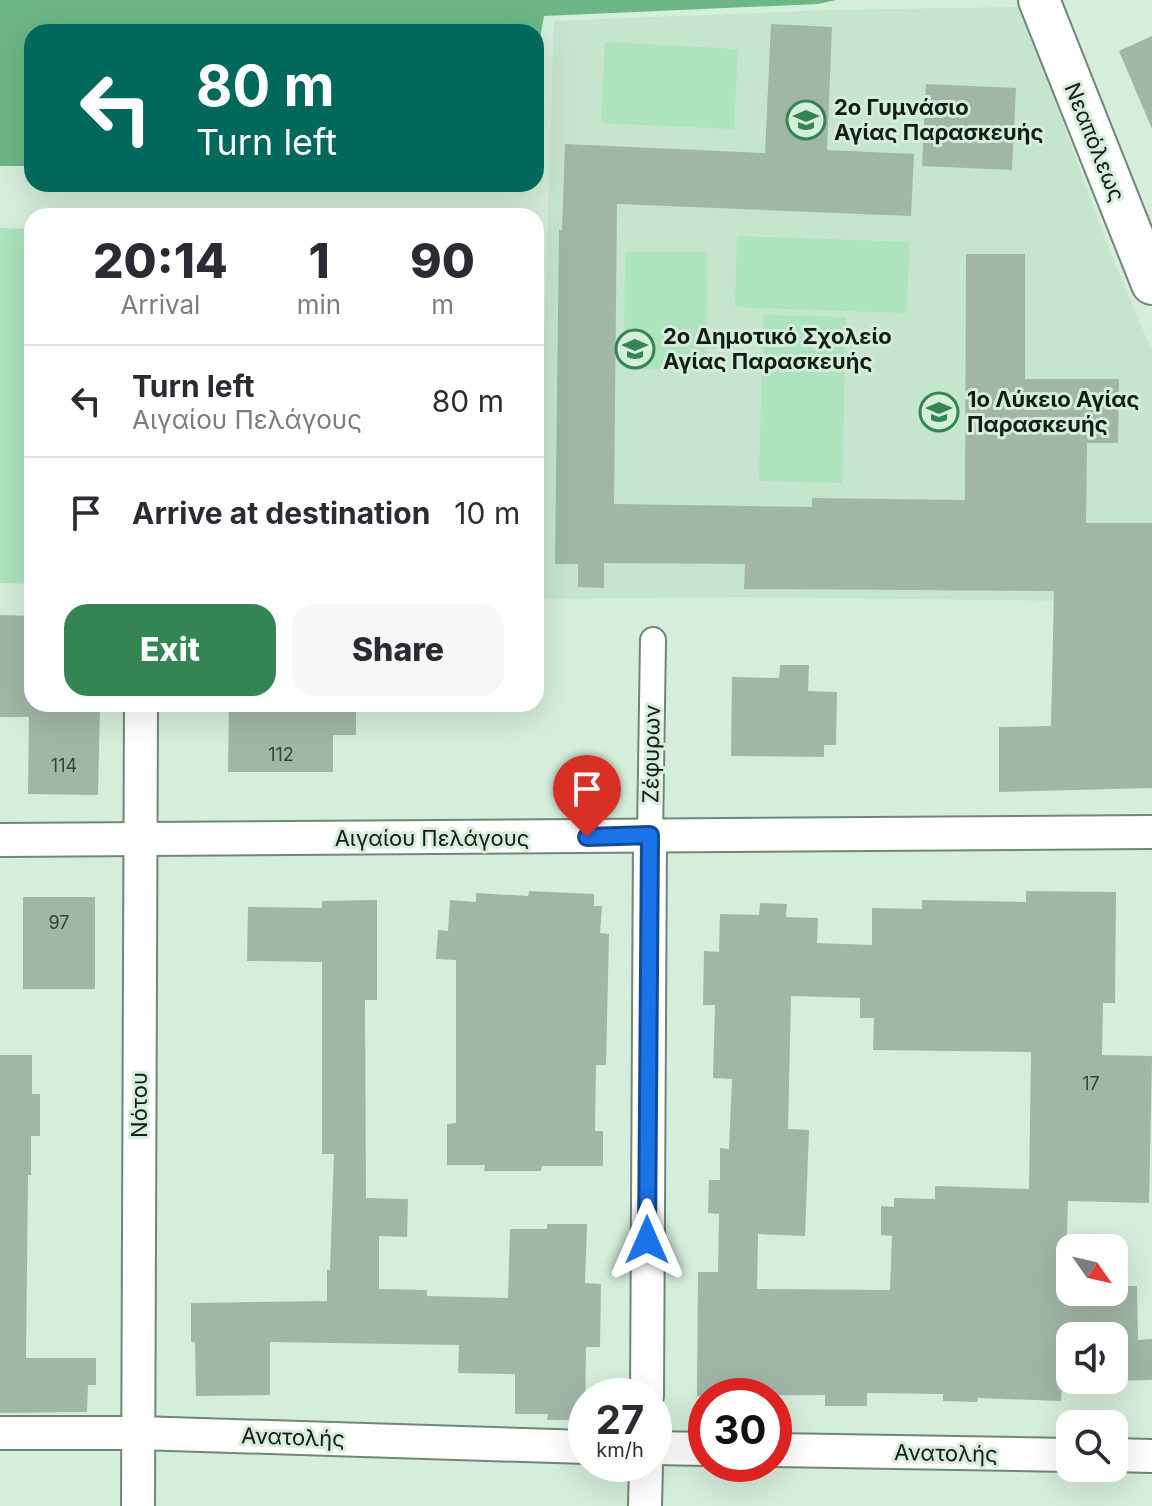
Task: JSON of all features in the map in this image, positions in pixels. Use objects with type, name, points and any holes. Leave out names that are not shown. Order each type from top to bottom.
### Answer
[{"type":"street","name":"Νεαπόλεως","points":[[1039,0],[1152,284]]},
{"type":"street","name":"Ζέφυρων","points":[[647,1378],[653,640]]},
{"type":"street","name":"Νότου","points":[[138,1506],[141,712]]},
{"type":"street","name":"Αιγαίου Πελάγους","points":[[0,840],[1152,832]]},
{"type":"street","name":"Ανατολής","points":[[0,1433],[139,1433],[568,1446]]},
{"type":"street","name":"Ανατολής","points":[[792,1450],[1056,1455]]},
{"type":"street","points":[[1128,1455],[1152,1456]]},
{"type":"street","points":[[645,1506],[646,1482]]},
{"type":"shaded area","points":[[1021,7],[1108,247],[1152,351],[1152,602],[744,597],[544,599],[544,342],[554,21],[831,10]]},
{"type":"green space","points":[[0,0],[836,0],[818,4],[544,16],[543,24],[24,24],[24,166],[0,166]]},
{"type":"green space","points":[[605,42],[738,49],[734,129],[601,123]]},
{"type":"green space","points":[[0,228],[24,229],[24,584],[0,583]]},
{"type":"green space","points":[[737,236],[910,242],[906,313],[735,307]]},
{"type":"green space","points":[[625,252],[707,252],[706,370],[624,369]]},
{"type":"green space","points":[[763,315],[846,317],[842,483],[759,481]]},
{"type":"building","points":[[771,24],[832,27],[827,150],[914,154],[911,216],[617,204],[614,504],[812,507],[812,498],[965,500],[966,254],[1025,254],[1025,379],[1119,379],[1118,443],[1087,443],[1086,523],[1152,523],[1152,788],[999,792],[999,727],[1051,726],[1054,591],[744,589],[745,564],[604,563],[604,588],[578,587],[578,564],[555,564],[559,230],[562,230],[565,144],[765,153]]},
{"type":"building","points":[[1152,36],[1152,129],[1119,51]]},
{"type":"building","points":[[926,84],[1016,88],[1012,170],[922,166]]},
{"type":"building","points":[[0,615],[24,616],[24,712],[100,712],[98,795],[28,794],[29,717],[0,717]]},
{"type":"building","points":[[780,665],[809,665],[808,691],[837,692],[836,745],[824,745],[824,757],[731,756],[732,677],[779,678]]},
{"type":"building","points":[[229,712],[356,712],[356,735],[333,735],[333,772],[228,772]]},
{"type":"building","points":[[529,891],[594,894],[594,906],[602,906],[600,933],[609,934],[606,1065],[596,1065],[595,1131],[603,1131],[603,1166],[542,1166],[541,1171],[484,1171],[485,1165],[447,1165],[447,1124],[456,1123],[456,960],[436,959],[438,930],[448,931],[450,900],[476,902],[476,893],[528,896]]},
{"type":"building","points":[[1026,891],[1116,892],[1115,1003],[1103,1003],[1102,1055],[1152,1056],[1149,1203],[1068,1201],[1067,1234],[1056,1234],[1056,1306],[1128,1306],[1128,1286],[1137,1286],[1138,1340],[1152,1339],[1152,1380],[1128,1381],[1128,1322],[1056,1322],[1056,1394],[1061,1394],[1061,1401],[978,1398],[977,1402],[943,1401],[943,1394],[867,1393],[867,1406],[825,1406],[825,1395],[792,1395],[792,1378],[697,1378],[698,1272],[718,1272],[719,1214],[708,1213],[709,1180],[720,1180],[720,1148],[729,1149],[732,1079],[713,1078],[715,1005],[703,1005],[704,951],[719,952],[720,914],[759,915],[760,903],[787,904],[786,917],[818,918],[817,943],[872,945],[872,908],[922,909],[922,900],[1026,902]],"holes":[[[791,996],[860,998],[860,1018],[874,1018],[873,1050],[1031,1052],[1029,1189],[935,1186],[935,1199],[894,1198],[894,1207],[881,1206],[881,1235],[892,1236],[890,1290],[757,1289],[758,1234],[805,1236],[809,1130],[788,1129]]]},
{"type":"building","points":[[23,897],[95,897],[95,989],[23,989]]},
{"type":"building","points":[[377,900],[377,1000],[365,1000],[366,1198],[408,1199],[407,1237],[379,1236],[379,1289],[427,1290],[427,1296],[508,1298],[510,1229],[547,1229],[547,1224],[587,1224],[585,1283],[601,1284],[600,1347],[586,1347],[586,1378],[568,1378],[568,1420],[547,1420],[548,1414],[515,1414],[515,1374],[458,1373],[459,1345],[270,1342],[270,1395],[196,1396],[191,1303],[327,1301],[334,1154],[322,1154],[322,962],[247,961],[248,907],[322,908],[322,901]]},
{"type":"building","points":[[0,1055],[32,1055],[32,1094],[40,1094],[40,1136],[31,1136],[31,1175],[28,1175],[26,1358],[96,1358],[96,1385],[88,1385],[87,1412],[0,1413]]},
{"type":"place","name":"2ο Γυμνάσιο Αγίας Παρασκευής","points":[[806,120]]},
{"type":"place","name":"2ο Δημοτικό Σχολείο Αγίας Παρασκευής","points":[[635,349]]},
{"type":"place","name":"1ο Λύκειο Αγίας Παρασκευής","points":[[939,412]]},
{"type":"route","points":[[587,837],[650,835],[647,1240]]}]
